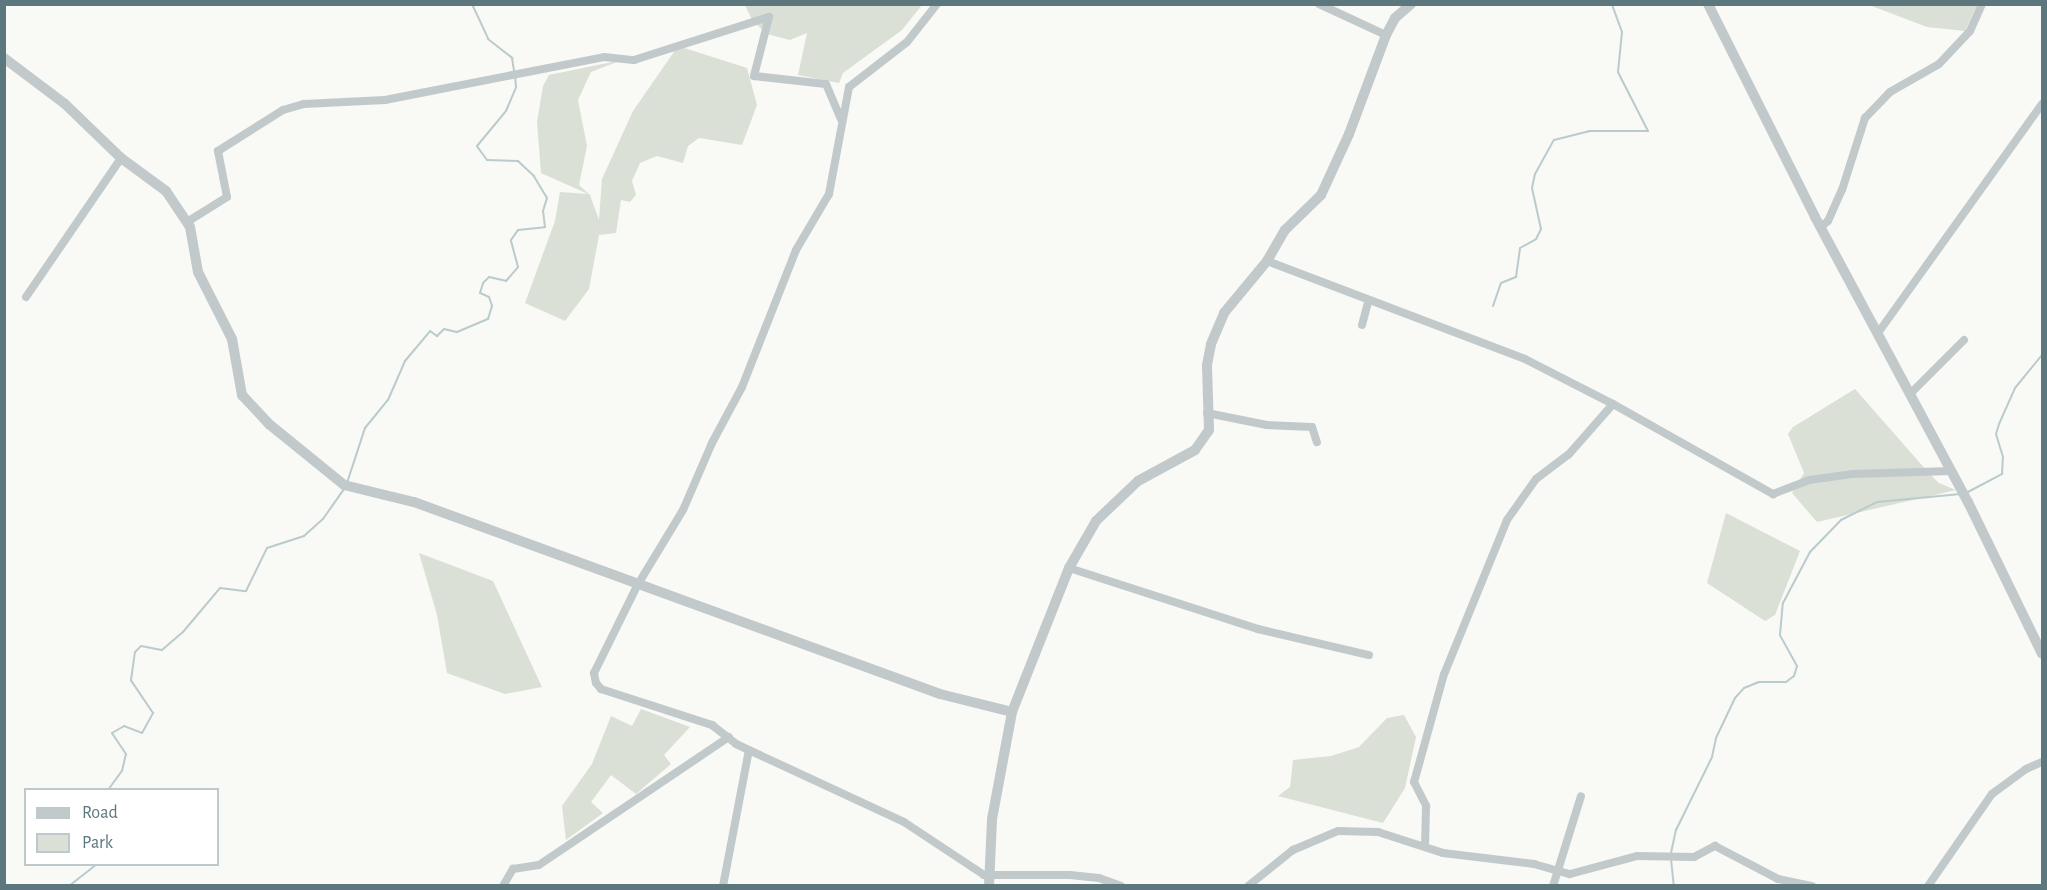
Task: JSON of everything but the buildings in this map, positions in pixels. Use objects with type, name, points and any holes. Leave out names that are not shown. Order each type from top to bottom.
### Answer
[{"type":"street","points":[[937,4],[907,42],[849,87],[841,118],[829,194],[796,250],[742,387],[682,510],[637,586],[594,673],[596,683],[602,689],[704,722],[749,750],[904,822],[984,875],[989,873],[1090,877],[1121,885]]},
{"type":"street","points":[[1319,4],[1386,35]]},
{"type":"street","points":[[989,885],[992,819],[1012,712],[1069,568],[1096,521],[1138,481],[1195,450],[1209,430],[1207,413],[1211,344],[1224,313],[1267,261],[1285,230],[1321,195],[1349,134],[1386,35],[1395,18],[1411,4]]},
{"type":"street","points":[[1708,4],[1821,227],[1960,485],[2043,654]]},
{"type":"street","points":[[1821,227],[1828,221],[1842,190],[1865,118],[1890,92],[1947,57],[1970,31],[1982,4]]},
{"type":"street","points":[[187,222],[227,197],[218,152],[283,110],[304,104],[385,100],[604,57],[634,60],[769,17],[754,76],[826,84],[841,118]]},
{"type":"street","points":[[4,58],[65,104],[121,158],[166,191],[187,222],[198,272],[232,339],[242,395],[269,424],[344,485],[414,502],[637,586],[940,694],[1012,712]]},
{"type":"street","points":[[1878,333],[2043,104]]},
{"type":"street","points":[[26,297],[121,158]]},
{"type":"street","points":[[1267,261],[1368,302],[1411,313],[1525,359],[1612,404],[1773,494],[1809,480],[1852,474],[1952,471]]},
{"type":"street","points":[[1362,325],[1368,302]]},
{"type":"street","points":[[1911,393],[1964,340]]},
{"type":"street","points":[[1425,846],[1426,806],[1414,782],[1444,674],[1507,520],[1536,479],[1569,454],[1612,404]]},
{"type":"street","points":[[1207,413],[1267,425],[1312,427],[1317,442]]},
{"type":"street","points":[[1069,568],[1258,628],[1369,655]]},
{"type":"street","points":[[503,885],[513,869],[539,865],[729,737]]},
{"type":"street","points":[[723,885],[749,750]]},
{"type":"street","points":[[1928,885],[1992,794],[2043,762]]},
{"type":"street","points":[[1552,885],[1581,796]]},
{"type":"street","points":[[1248,885],[1293,850],[1338,831],[1378,832],[1443,853],[1534,864],[1555,872],[1570,874],[1658,854],[1694,856],[1715,846],[1778,879],[1812,885]]},
{"type":"green space","points":[[745,5],[922,5],[902,30],[843,73],[839,83],[798,75],[807,33],[790,40],[767,34],[752,20]]},
{"type":"green space","points":[[1869,5],[1977,5],[1965,31],[1927,27]]},
{"type":"green space","points":[[678,46],[747,68],[757,105],[742,145],[699,138],[688,146],[683,163],[657,156],[640,163],[632,181],[636,195],[630,202],[621,200],[616,233],[599,235],[589,289],[565,321],[525,303],[555,221],[560,192],[588,194],[541,173],[537,122],[543,86],[549,75],[622,60],[591,72],[578,100],[587,146],[579,185],[590,195],[599,220],[602,179],[633,111]]},
{"type":"green space","points":[[1855,389],[1939,483],[1956,490],[1817,522],[1792,493],[1804,473],[1788,434],[1793,427]]},
{"type":"green space","points":[[1726,513],[1800,551],[1775,615],[1765,621],[1707,583]]},
{"type":"green space","points":[[419,553],[493,581],[542,687],[505,694],[447,673],[437,615]]},
{"type":"green space","points":[[641,709],[690,727],[664,755],[671,764],[636,794],[611,775],[591,802],[603,813],[566,840],[562,806],[592,764],[611,716],[632,726]]},
{"type":"green space","points":[[1404,715],[1416,737],[1405,788],[1383,823],[1278,796],[1290,787],[1293,760],[1331,756],[1359,747],[1387,718]]},
{"type":"waterway","points":[[472,4],[488,39],[512,58],[514,71]]},
{"type":"waterway","points":[[1493,306],[1501,283],[1516,277],[1520,248],[1536,239],[1541,229],[1532,188],[1535,174],[1554,140],[1589,131],[1648,131],[1618,72],[1622,32],[1612,4]]},
{"type":"waterway","points":[[347,483],[365,428],[388,400],[405,361],[430,331],[437,336],[444,329],[457,332],[488,319],[492,306],[489,297],[480,293],[483,283],[489,277],[506,281],[518,267],[511,240],[518,230],[545,227],[543,211],[547,198],[534,176],[518,161],[487,160],[477,146],[506,111],[516,87],[515,76]]},
{"type":"waterway","points":[[1966,493],[2002,474],[2003,457],[1996,434],[1999,424],[2015,388],[2042,355]]},
{"type":"waterway","points":[[109,788],[122,771],[126,754],[112,733],[124,726],[142,733],[153,713],[131,680],[135,652],[141,646],[162,650],[183,632],[220,588],[246,591],[267,548],[304,536],[323,519],[345,488]]},
{"type":"waterway","points":[[1671,853],[1676,830],[1712,757],[1716,738],[1735,698],[1744,688],[1759,682],[1786,682],[1794,676],[1797,666],[1780,635],[1783,603],[1810,552],[1841,520],[1877,502],[1961,494]]},
{"type":"waterway","points":[[1671,859],[1674,886]]},
{"type":"waterway","points":[[69,886],[94,866]]}]
